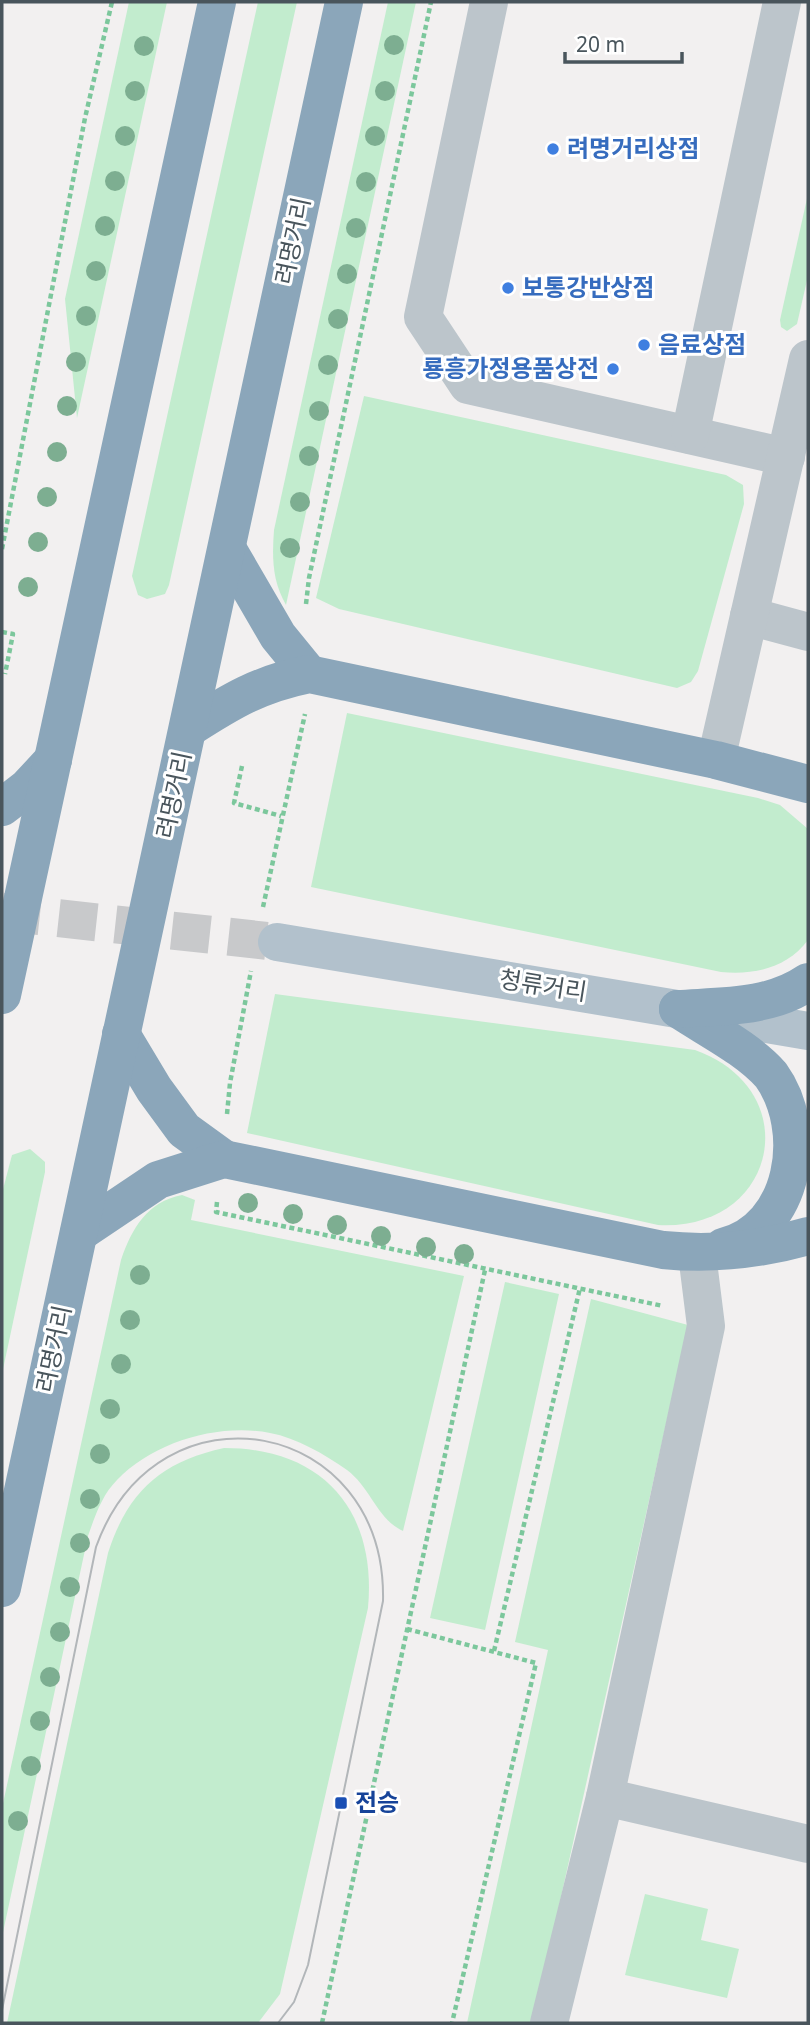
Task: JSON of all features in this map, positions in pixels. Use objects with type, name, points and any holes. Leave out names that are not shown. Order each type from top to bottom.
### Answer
[{"type":"highway","points":[[2,995],[217,2]]},
{"type":"highway","name":"려명거리","points":[[2,1588],[228,551],[344,2]]},
{"type":"highway","points":[[228,551],[278,636],[309,674]]},
{"type":"highway","points":[[189,729],[234,700],[272,681],[309,674],[716,760],[800,784]]},
{"type":"highway","points":[[2,807],[27,788],[53,760]]},
{"type":"highway","points":[[678,1009],[754,1004],[790,994],[808,982]]},
{"type":"highway","points":[[678,1009],[771,1075],[788,1104],[796,1137],[794,1171],[781,1202],[759,1228],[730,1245],[697,1254]]},
{"type":"highway","points":[[121,1034],[154,1089],[184,1130],[224,1159],[663,1251],[697,1254],[751,1251],[808,1236]]},
{"type":"highway","points":[[79,1233],[158,1181],[224,1159]]},
{"type":"main road","name":"청류거리","points":[[264,938],[808,1031]]},
{"type":"street","points":[[489,2],[423,317],[468,385],[786,457]]},
{"type":"street","points":[[690,435],[782,2]]},
{"type":"street","points":[[716,760],[808,359]]},
{"type":"street","points":[[749,616],[808,632]]},
{"type":"street","points":[[550,2023],[605,1797],[706,1326],[697,1254]]},
{"type":"street","points":[[605,1797],[808,1844]]},
{"type":"path","points":[[2,549],[83,131],[113,2]]},
{"type":"path","points":[[431,2],[309,578],[305,617],[309,674],[306,707],[281,816],[264,938],[230,1083],[224,1159],[216,1212],[668,1307],[704,1308]]},
{"type":"path","points":[[2,632],[13,634],[5,674]]},
{"type":"path","points":[[242,766],[234,803],[281,816]]},
{"type":"path","points":[[322,2023],[485,1270]]},
{"type":"path","points":[[494,1651],[580,1288]]},
{"type":"path","points":[[407,1629],[536,1663],[453,2023]]},
{"type":"green space","points":[[129,2],[167,2],[77,418],[65,299]]},
{"type":"green space","points":[[258,2],[297,2],[169,585],[165,594],[147,599],[138,595],[132,576]]},
{"type":"green space","points":[[388,2],[416,2],[286,605],[274,569],[274,530]]},
{"type":"green space","points":[[808,194],[808,276],[797,324],[787,331],[781,327],[780,320]]},
{"type":"green space","points":[[364,396],[726,475],[743,485],[744,504],[698,671],[691,682],[677,688],[339,609],[316,598]]},
{"type":"green space","points":[[347,713],[758,798],[780,805],[808,829],[808,940],[800,950],[769,968],[721,972],[311,887]]},
{"type":"green space","points":[[275,994],[695,1050],[730,1069],[753,1095],[764,1125],[764,1155],[752,1183],[730,1206],[699,1221],[658,1225],[247,1133]]},
{"type":"green space","points":[[30,1149],[45,1162],[45,1172],[2,1374],[2,1193],[12,1155]]},
{"type":"green space","points":[[182,1195],[195,1200],[191,1220],[464,1276],[403,1531],[387,1519],[362,1485],[347,1470],[310,1447],[270,1433],[229,1431],[188,1438],[149,1455],[117,1480],[103,1499],[88,1536],[2,1937],[2,1808],[121,1260],[130,1237],[142,1218],[159,1204]]},
{"type":"green space","points":[[505,1282],[559,1294],[485,1630],[430,1618]]},
{"type":"green space","points":[[591,1299],[688,1325],[533,2023],[467,2023],[548,1650],[515,1642]]},
{"type":"green space","points":[[224,1448],[259,1451],[290,1459],[315,1473],[336,1492],[352,1515],[363,1542],[368,1573],[368,1608],[280,1994],[258,2023],[7,2023],[108,1553],[116,1531],[137,1496],[165,1471],[202,1454]]},
{"type":"green space","points":[[645,1894],[708,1909],[701,1940],[739,1949],[727,1998],[625,1975]]},
{"type":"tunnel","points":[[2,912],[277,942]]},
{"type":"tram line","points":[[2,2010],[96,1547],[126,1492],[168,1457],[215,1440],[264,1441],[310,1458],[349,1491],[374,1539],[383,1601],[308,1965],[294,2002],[278,2023]]},
{"type":"place","name":"려명거리상점","points":[[553,149]]},
{"type":"place","name":"보통강반상점","points":[[508,288]]},
{"type":"place","name":"음료상점","points":[[644,345]]},
{"type":"place","name":"룡흥가정용품상전","points":[[613,369]]},
{"type":"place","name":"전승","points":[[341,1803]]}]
